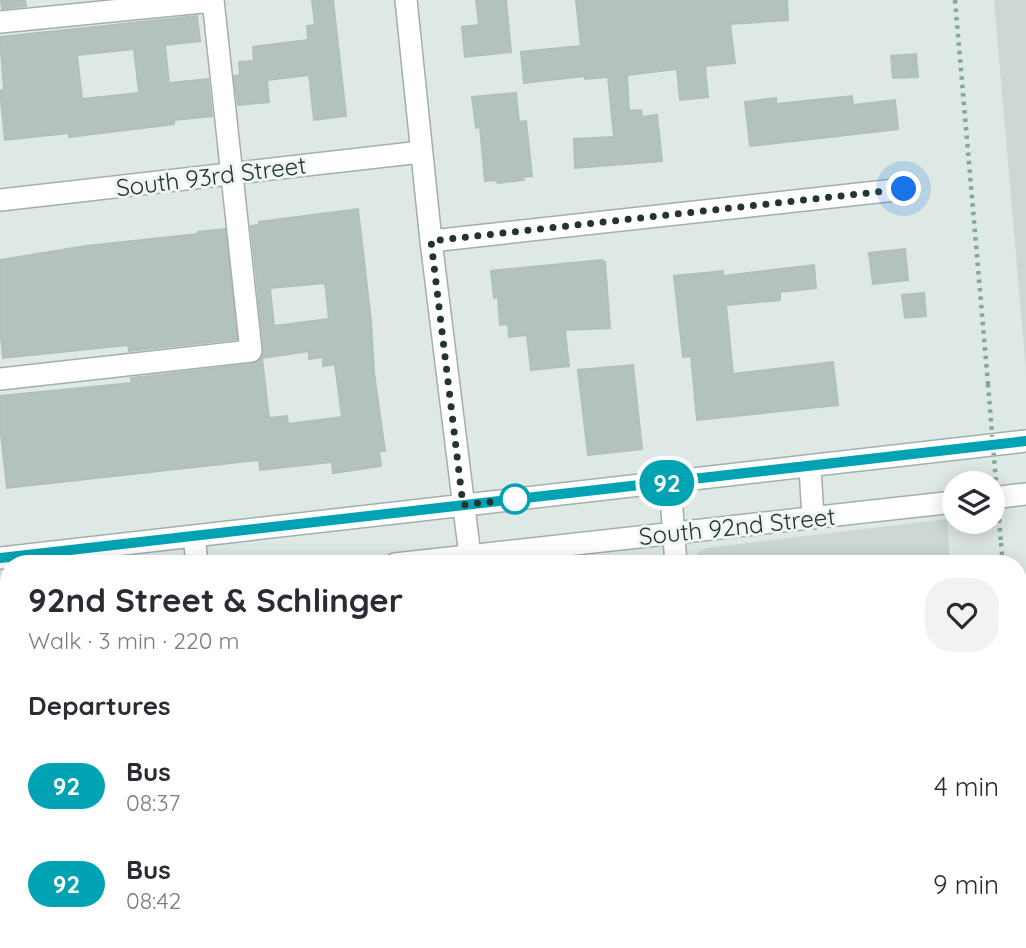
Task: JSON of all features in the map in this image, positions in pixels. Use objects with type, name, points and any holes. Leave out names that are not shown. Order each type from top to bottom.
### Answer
[{"type":"street","points":[[406,0],[431,241],[469,555]]},
{"type":"street","points":[[0,22],[213,1],[251,351],[0,379]]},
{"type":"street","name":"South 93rd Street","points":[[0,201],[421,152]]},
{"type":"street","points":[[431,241],[904,189]]},
{"type":"street","name":"South 92nd Street","points":[[26,555],[1026,441]]},
{"type":"street","points":[[810,467],[813,518]]},
{"type":"street","points":[[670,483],[675,555]]},
{"type":"street","points":[[1005,496],[1026,494]]},
{"type":"street","name":"South 92nd Street","points":[[502,555],[942,503]]},
{"type":"street","points":[[194,536],[196,555]]},
{"type":"path","points":[[955,0],[1002,555]]},
{"type":"shaded area","points":[[994,0],[1026,0],[1026,371]]},
{"type":"shaded area","points":[[942,520],[942,534],[948,534],[949,555],[697,555],[706,548]]},
{"type":"building","points":[[1,0],[25,0],[26,6],[2,9]]},
{"type":"building","points":[[312,0],[333,0],[346,116],[314,120],[309,75],[267,80],[269,102],[238,105],[234,76],[240,75],[239,62],[254,61],[253,47],[308,40],[307,26],[315,25]]},
{"type":"building","points":[[476,0],[506,0],[511,52],[465,57],[462,27],[479,25]]},
{"type":"building","points":[[576,0],[787,0],[788,20],[730,24],[735,63],[705,66],[708,97],[680,100],[677,69],[627,75],[629,111],[641,110],[642,117],[657,115],[662,161],[575,168],[574,139],[614,137],[608,77],[585,79],[585,76],[524,83],[521,52],[581,46]]},
{"type":"building","points":[[197,16],[200,41],[165,45],[169,83],[208,79],[212,116],[174,120],[174,124],[69,137],[69,133],[5,140],[0,91],[4,89],[0,37]],"holes":[[[134,49],[139,93],[82,99],[77,55]]]},
{"type":"building","points":[[916,54],[918,77],[893,78],[891,56]]},
{"type":"building","points":[[516,93],[519,122],[526,121],[532,176],[523,177],[524,180],[498,183],[495,180],[485,181],[480,127],[476,128],[472,97]]},
{"type":"building","points":[[852,96],[853,105],[895,100],[898,129],[750,146],[745,102],[776,98],[776,104]]},
{"type":"building","points":[[358,209],[374,373],[385,451],[379,451],[381,466],[333,473],[332,462],[260,470],[259,460],[7,488],[0,425],[0,396],[132,383],[131,378],[252,364],[262,358],[264,350],[251,226],[259,225],[259,222]],"holes":[[[325,283],[329,319],[274,326],[270,288]],[[309,351],[309,359],[323,357],[323,366],[335,364],[342,417],[288,424],[287,416],[269,418],[262,358]]]},
{"type":"building","points":[[225,229],[237,339],[129,351],[128,345],[3,358],[0,260],[86,246]]},
{"type":"building","points":[[905,249],[908,280],[873,284],[869,253]]},
{"type":"building","points":[[602,260],[605,262],[610,328],[565,330],[569,366],[531,370],[527,335],[509,337],[508,324],[500,325],[498,297],[494,298],[491,271]]},
{"type":"building","points":[[814,265],[816,288],[780,292],[780,300],[726,305],[733,374],[833,362],[838,405],[697,420],[691,356],[683,357],[674,276],[723,271],[723,276]]},
{"type":"building","points":[[924,293],[926,316],[905,318],[902,295]]},
{"type":"building","points":[[633,365],[642,449],[588,455],[578,370]]},
{"type":"bus line","name":"92","points":[[26,555],[1026,441]]},
{"type":"route","points":[[515,499],[463,505],[431,241],[904,189]]}]
